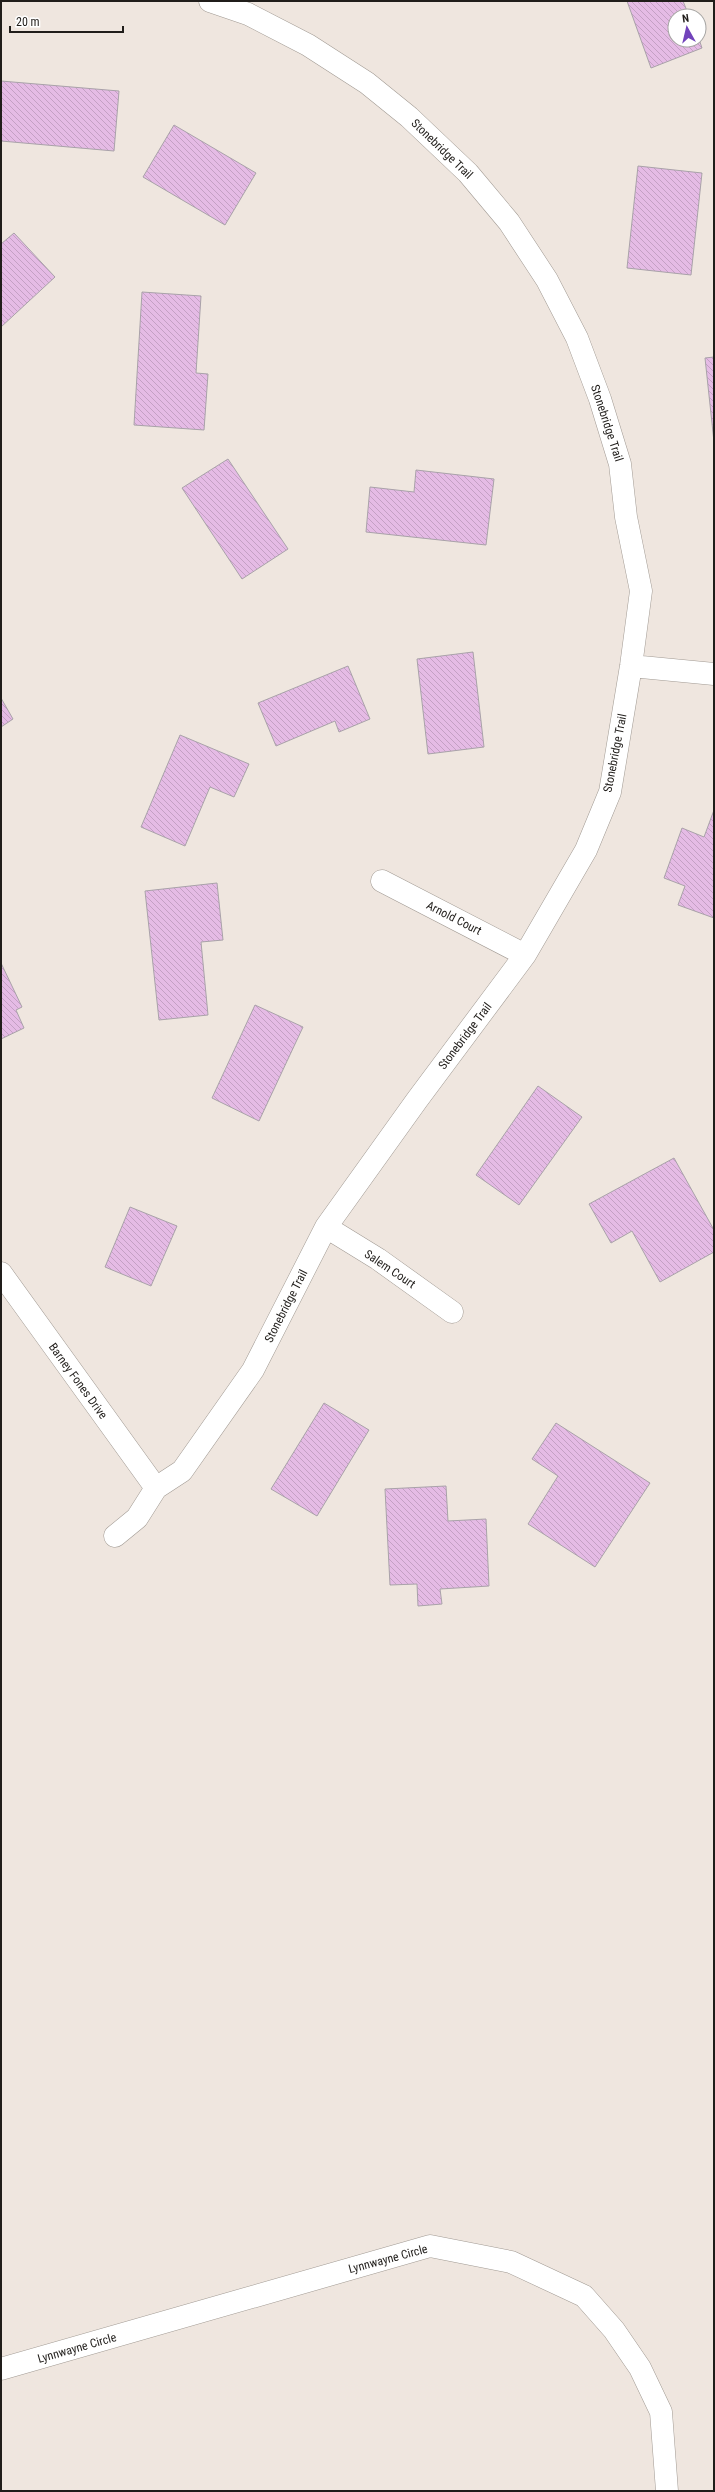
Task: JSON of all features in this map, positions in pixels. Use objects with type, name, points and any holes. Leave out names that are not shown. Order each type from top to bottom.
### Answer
[{"type":"street","name":"Stonebridge Trail","points":[[115,1536],[137,1518],[156,1488],[182,1471],[253,1370],[326,1228],[417,1100],[525,955],[586,850],[610,792],[631,666],[641,591],[626,517],[620,464],[600,399],[577,338],[547,280],[509,222],[468,173],[409,117],[367,82],[308,45],[248,14],[210,1]]},
{"type":"street","points":[[631,666],[714,674]]},
{"type":"street","name":"Arnold Court","points":[[382,881],[525,955]]},
{"type":"street","name":"Salem Court","points":[[326,1228],[378,1259],[452,1312]]},
{"type":"street","name":"Barney Fones Drive","points":[[1,1273],[156,1488]]},
{"type":"street","name":"Lynnwayne Circle","points":[[1,2369],[430,2246],[511,2262],[584,2296],[614,2330],[640,2368],[661,2412],[667,2491]]},
{"type":"building","points":[[627,1],[683,1],[686,8],[667,8],[667,48],[702,48],[651,68]]},
{"type":"building","points":[[1,81],[119,91],[114,151],[1,141]]},
{"type":"building","points":[[174,125],[256,173],[225,225],[143,177]]},
{"type":"building","points":[[638,166],[702,173],[691,275],[627,268]]},
{"type":"building","points":[[14,233],[55,277],[1,327],[1,244]]},
{"type":"building","points":[[142,292],[201,296],[196,373],[208,374],[204,430],[134,425]]},
{"type":"building","points":[[714,357],[714,442],[705,358]]},
{"type":"building","points":[[228,459],[288,549],[242,579],[182,488]]},
{"type":"building","points":[[416,470],[494,479],[486,545],[366,532],[370,487],[414,492]]},
{"type":"building","points":[[473,652],[484,747],[428,754],[417,659]]},
{"type":"building","points":[[348,666],[370,719],[339,732],[335,721],[276,746],[258,703]]},
{"type":"building","points":[[1,698],[13,719],[1,727]]},
{"type":"building","points":[[180,735],[249,764],[234,797],[210,787],[185,846],[141,827]]},
{"type":"building","points":[[714,810],[714,918],[678,905],[685,886],[664,878],[682,828],[704,837]]},
{"type":"building","points":[[217,883],[223,940],[201,942],[208,1015],[159,1020],[145,891]]},
{"type":"building","points":[[1,963],[22,1007],[16,1010],[24,1028],[1,1039]]},
{"type":"building","points":[[255,1005],[303,1027],[259,1121],[212,1098]]},
{"type":"building","points":[[538,1086],[582,1117],[519,1205],[476,1175]]},
{"type":"building","points":[[674,1158],[714,1230],[714,1252],[660,1282],[632,1231],[611,1243],[589,1204]]},
{"type":"building","points":[[130,1207],[177,1226],[151,1286],[105,1267]]},
{"type":"building","points":[[324,1403],[369,1430],[317,1516],[271,1489]]},
{"type":"building","points":[[556,1423],[650,1483],[595,1567],[528,1524],[558,1476],[532,1459]]},
{"type":"building","points":[[446,1486],[448,1521],[486,1519],[489,1586],[440,1589],[442,1604],[418,1606],[417,1584],[390,1585],[385,1489]]}]
